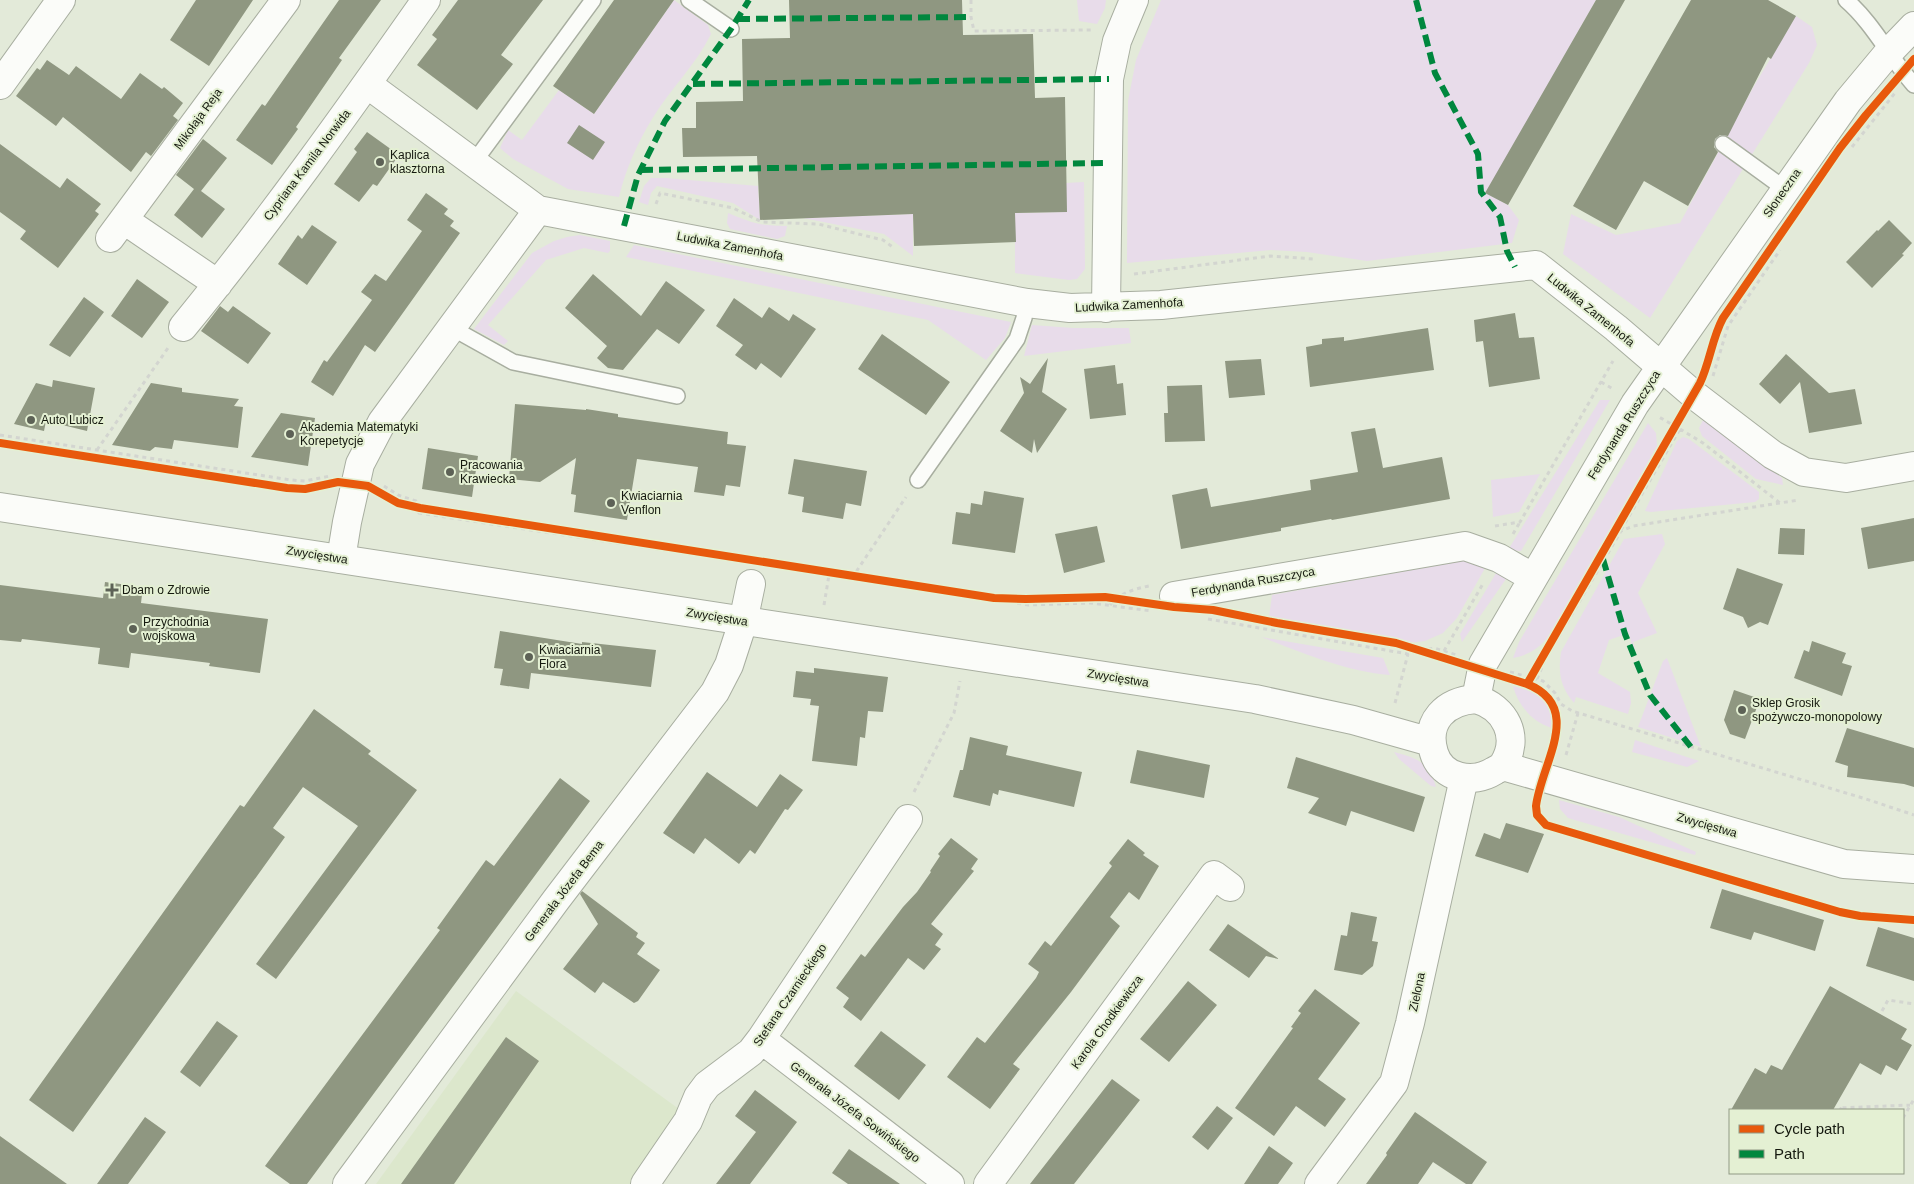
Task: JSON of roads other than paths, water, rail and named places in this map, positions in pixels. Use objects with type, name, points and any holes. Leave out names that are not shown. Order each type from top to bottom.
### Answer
[{"type":"street","points":[[0,85],[61,0]]},
{"type":"street","name":"Mikołaja Reja","points":[[218,284],[117,229],[286,0]]},
{"type":"street","name":"Cypriana Kamila Norwida","points":[[183,327],[218,284],[367,84],[426,0]]},
{"type":"street","points":[[1106,308],[1109,79],[1117,41],[1134,0]]},
{"type":"street","name":"Słoneczna","points":[[1660,367],[1848,101],[1895,62],[1914,26]]},
{"type":"street","name":"Ludwika Zamenhofa","points":[[367,84],[538,210],[1027,303],[1070,308],[1161,305],[1536,265],[1616,328],[1660,367]]},
{"type":"street","points":[[341,559],[360,464],[382,422],[538,210]]},
{"type":"street","name":"Ferdynanda Ruszczyca","points":[[1476,700],[1481,671],[1532,577],[1635,404],[1660,367],[1702,386],[1773,455],[1804,472],[1846,478],[1914,466]]},
{"type":"street","name":"Zwycięstwa","points":[[0,507],[1255,700],[1353,720],[1431,742]]},
{"type":"street","name":"Ferdynanda Ruszczyca","points":[[1166,600],[1465,546],[1499,558],[1532,577]]},
{"type":"street","name":"Generała Józefa Bema","points":[[347,1184],[556,900],[715,692],[729,665],[743,622],[754,568]]},
{"type":"street","points":[[1461,700],[1476,700],[1495,707],[1503,715],[1511,736],[1510,749],[1503,766],[1487,776],[1476,779],[1452,774],[1441,766],[1434,755],[1431,742],[1433,727],[1440,714],[1450,705],[1461,700]]},
{"type":"street","name":"Zwycięstwa","points":[[1503,766],[1844,864],[1914,869]]},
{"type":"street","name":"Zielona","points":[[1319,1184],[1394,1083],[1410,1023],[1464,778]]},
{"type":"street","name":"Stefana Czarnieckiego","points":[[645,1184],[688,1121],[698,1097],[707,1085],[751,1052],[761,1040],[908,819]]},
{"type":"street","name":"Karola Chodkiewicza","points":[[988,1184],[1214,875],[1230,887]]},
{"type":"street","name":"Generała Józefa Sowińskiego","points":[[761,1040],[950,1184]]},
{"type":"lane","points":[[474,162],[593,0]]},
{"type":"lane","points":[[689,0],[731,29]]},
{"type":"lane","points":[[1846,0],[1860,13],[1914,86]]},
{"type":"lane","points":[[1723,144],[1785,188]]},
{"type":"lane","points":[[918,480],[1017,339],[1027,303]]},
{"type":"lane","points":[[452,328],[513,362],[677,396]]},
{"type":"place","name":"Kaplica klasztorna","points":[[380,162]]},
{"type":"place","name":"Auto Lubicz","points":[[31,420]]},
{"type":"place","name":"Akademia Matematyki Korepetycje","points":[[290,434]]},
{"type":"place","name":"Pracowania Krawiecka","points":[[450,472]]},
{"type":"place","name":"Kwiaciarnia Venflon","points":[[611,503]]},
{"type":"place","name":"Dbam o Zdrowie","points":[[112,590]]},
{"type":"place","name":"Przychodnia wojskowa","points":[[133,629]]},
{"type":"place","name":"Kwiaciarnia Flora","points":[[529,657]]},
{"type":"place","name":"Sklep Grosik spożywczo-monopolowy","points":[[1742,710]]}]
